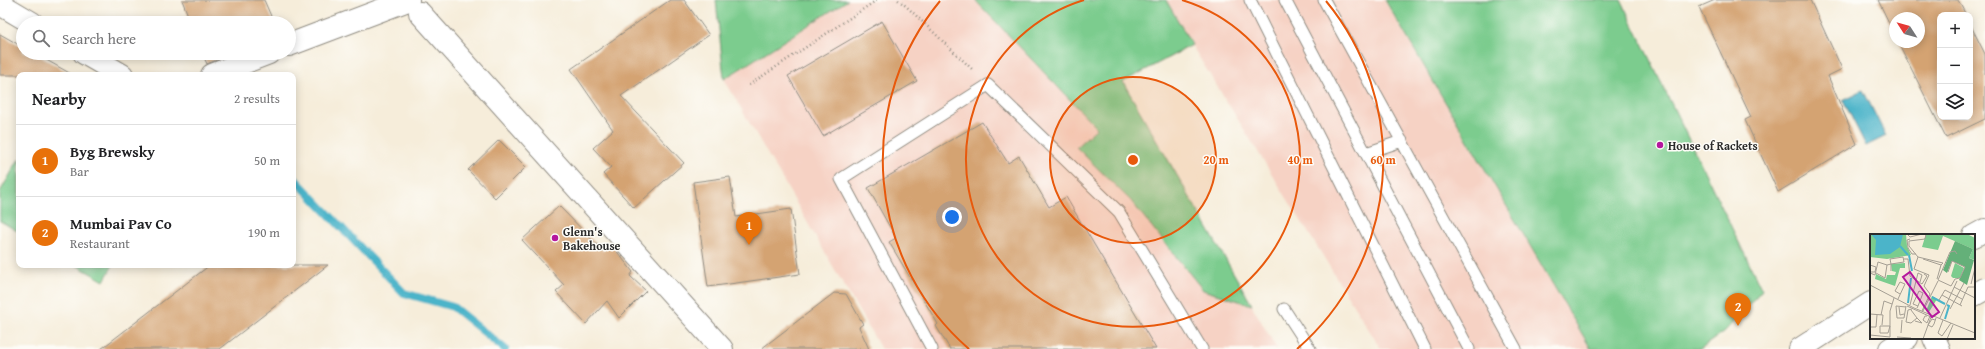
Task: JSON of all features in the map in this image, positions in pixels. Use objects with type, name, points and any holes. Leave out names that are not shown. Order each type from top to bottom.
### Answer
[{"type":"street","points":[[0,4],[20,16]]},
{"type":"street","points":[[296,43],[412,4],[722,349]]},
{"type":"street","points":[[96,60],[117,72]]},
{"type":"street","points":[[220,72],[251,60]]},
{"type":"street","points":[[1975,235],[1985,230]]},
{"type":"street","points":[[1975,294],[1985,289]]},
{"type":"street","points":[[1800,349],[1870,304]]},
{"type":"street","points":[[1890,349],[1905,339]]},
{"type":"street","points":[[1934,339],[1939,349]]},
{"type":"lane","points":[[1250,0],[1425,349]]},
{"type":"lane","points":[[1285,0],[1469,349]]},
{"type":"lane","points":[[1324,0],[1516,349]]},
{"type":"lane","points":[[932,349],[841,179],[988,85],[1119,212],[1202,349]]},
{"type":"lane","points":[[1366,153],[1402,141]]},
{"type":"lane","points":[[1284,309],[1310,349]]},
{"type":"path","points":[[749,85],[877,0]]},
{"type":"path","points":[[898,0],[988,85]]},
{"type":"shaded area","points":[[716,0],[1384,0],[1591,349],[1381,349],[1192,46],[1123,82],[1277,349],[881,349],[724,79]]},
{"type":"green space","points":[[716,0],[848,0],[724,79]]},
{"type":"green space","points":[[975,0],[1166,0],[1192,45],[1123,82],[1252,305],[1203,290],[1131,201],[1076,147],[1097,128]]},
{"type":"green space","points":[[1385,0],[1621,0],[1762,290],[1725,331],[1700,349],[1591,349]]},
{"type":"green space","points":[[16,164],[16,230],[0,221],[0,192]]},
{"type":"green space","points":[[81,268],[111,268],[104,281]]},
{"type":"water","points":[[1863,90],[1886,136],[1866,146],[1843,100]]},
{"type":"building","points":[[182,0],[264,0],[271,16],[188,16]]},
{"type":"building","points":[[670,0],[684,0],[709,35],[621,96],[684,163],[634,208],[603,174],[611,167],[593,148],[613,130],[571,69]]},
{"type":"building","points":[[1715,0],[1810,0],[1842,69],[1828,76],[1857,144],[1778,192],[1745,120],[1751,117],[1699,7]]},
{"type":"building","points":[[1878,0],[1958,0],[1964,12],[1937,12],[1937,120],[1901,48],[1925,48],[1925,12],[1889,12],[1889,23]]},
{"type":"building","points":[[882,21],[917,81],[823,136],[788,76]]},
{"type":"building","points":[[1973,30],[1985,54],[1985,119],[1946,138],[1937,120],[1973,120]]},
{"type":"building","points":[[0,34],[16,43],[16,60],[46,60],[68,72],[16,72],[16,75],[0,75]]},
{"type":"building","points":[[205,60],[217,60],[207,64]]},
{"type":"building","points":[[982,122],[1008,163],[1019,156],[1049,207],[1066,197],[1156,349],[950,349],[936,326],[938,324],[889,242],[896,238],[868,188]]},
{"type":"building","points":[[499,140],[526,167],[495,198],[468,170]]},
{"type":"building","points":[[730,177],[736,217],[791,209],[800,274],[708,287],[693,182]]},
{"type":"building","points":[[559,206],[603,251],[611,244],[633,272],[630,276],[646,291],[619,318],[607,301],[586,324],[556,292],[564,285],[522,240]]},
{"type":"building","points":[[296,265],[328,265],[220,349],[101,349],[206,268],[296,268]]},
{"type":"building","points":[[834,293],[846,294],[863,324],[859,327],[869,349],[761,349]]},
{"type":"waterway","points":[[296,180],[404,293],[453,307],[505,349]]},
{"type":"place","name":"House of Rackets","points":[[1660,145]]},
{"type":"place","name":"Glenn's Bakehouse","points":[[555,238]]},
{"type":"place","name":"Byg Brewsky","points":[[749,245]]},
{"type":"place","name":"Mumbai Pav Co","points":[[1738,326]]}]
